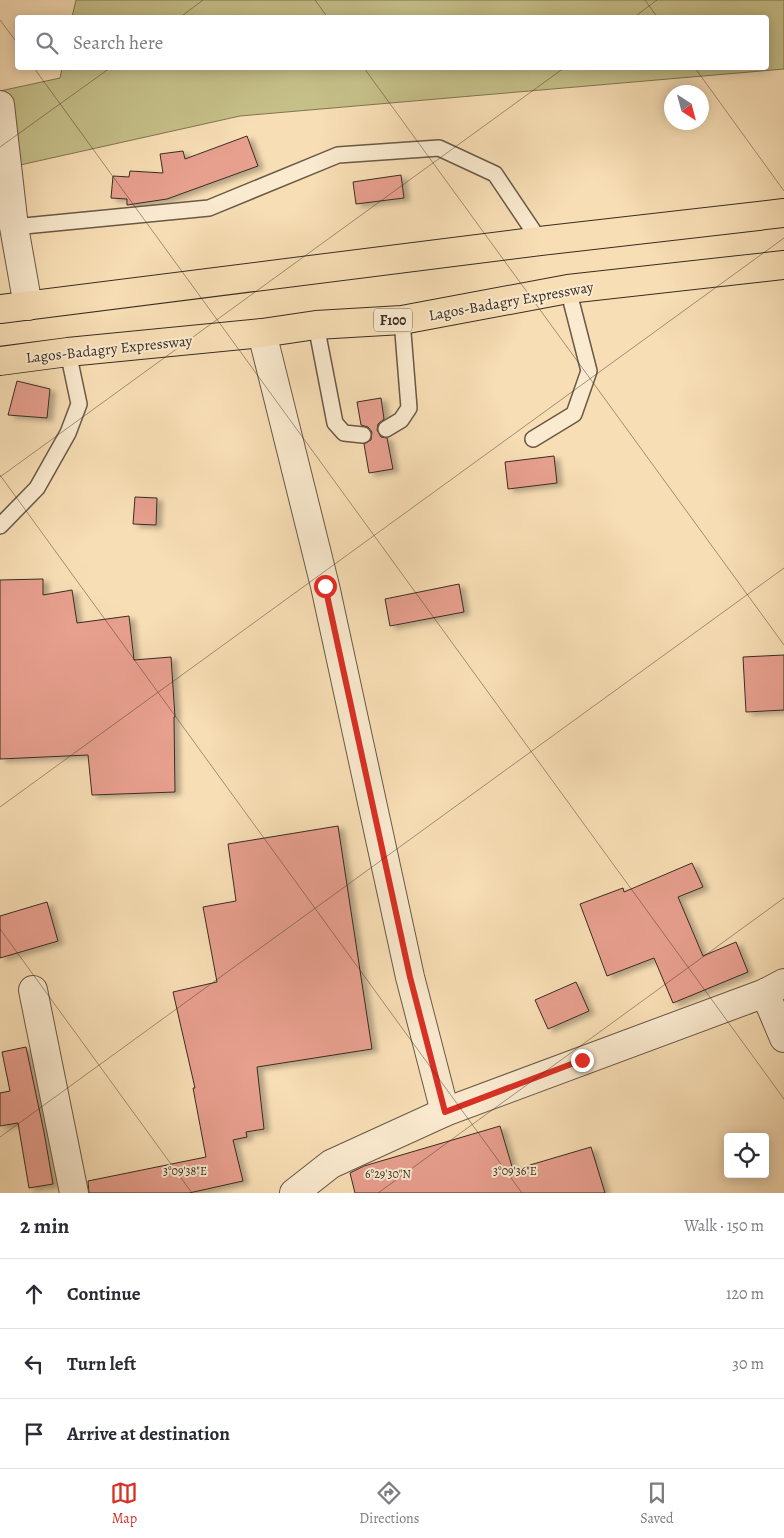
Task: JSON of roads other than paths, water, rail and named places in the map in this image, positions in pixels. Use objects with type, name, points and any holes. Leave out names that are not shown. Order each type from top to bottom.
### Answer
[{"type":"highway","points":[[0,309],[784,212]]},
{"type":"highway","name":"Lagos-Badagry Expressway","points":[[0,361],[68,352],[262,333],[316,324],[402,320],[568,289],[784,265]]},
{"type":"street","points":[[0,105],[14,227],[28,306]]},
{"type":"street","points":[[262,333],[325,586],[410,977],[445,1112]]},
{"type":"street","points":[[294,1193],[331,1164],[445,1112],[774,988],[784,1038]]},
{"type":"street","points":[[33,990],[74,1193]]},
{"type":"lane","points":[[14,227],[209,208],[338,155],[439,148],[495,174],[540,241]]},
{"type":"lane","points":[[533,439],[574,414],[589,371],[568,289]]},
{"type":"lane","points":[[386,429],[401,420],[409,408],[402,320]]},
{"type":"lane","points":[[316,324],[335,424],[344,432],[363,435]]},
{"type":"lane","points":[[0,526],[37,488],[68,433],[78,404],[68,352]]}]
